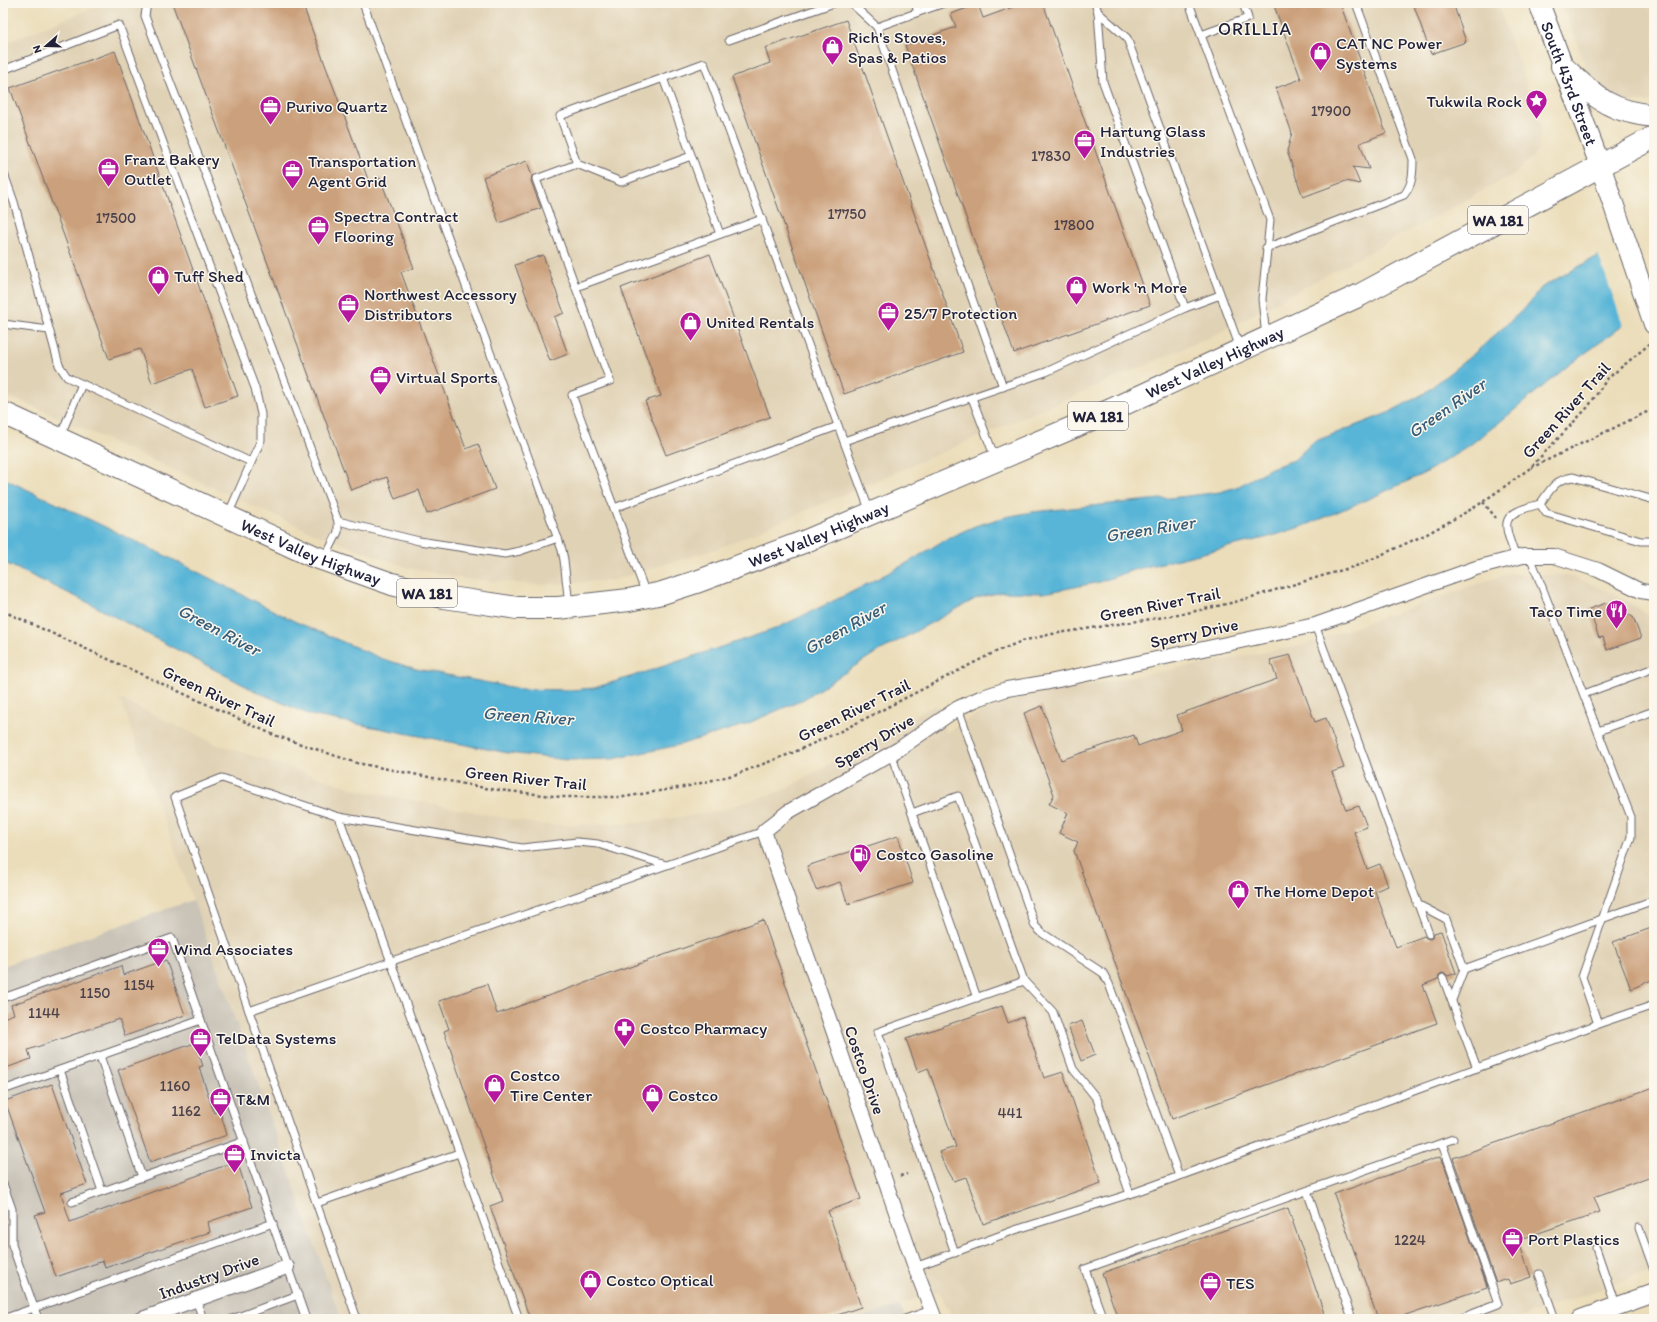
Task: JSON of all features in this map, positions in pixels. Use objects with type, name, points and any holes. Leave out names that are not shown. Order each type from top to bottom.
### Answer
[{"type":"main road","name":"South 43rd Street","points":[[1539,3],[1600,165],[1654,324]]},
{"type":"main road","points":[[1562,66],[1595,96],[1610,106],[1637,114],[1654,116]]},
{"type":"main road","name":"WA 181","points":[[1600,165],[1654,137]]},
{"type":"main road","name":"West Valley Highway","points":[[3,413],[324,560],[392,584],[444,597],[517,608],[569,607],[629,600],[677,588],[737,567],[1074,427],[1360,295],[1600,165]]},
{"type":"street","name":"Sperry Drive","points":[[764,831],[788,812],[891,754],[958,708],[980,698],[1007,689],[1049,682],[1315,625],[1476,568],[1516,558],[1530,556],[1554,556],[1598,570],[1641,591],[1654,593]]},
{"type":"street","name":"Costco Drive","points":[[764,831],[915,1267],[933,1314]]},
{"type":"street","name":"Industry Drive","points":[[142,1319],[287,1267]]},
{"type":"street","points":[[1583,1319],[1654,1294]]},
{"type":"lane","points":[[147,3],[145,16],[338,521],[338,532],[324,560]]},
{"type":"lane","points":[[363,3],[558,538],[564,560],[569,607]]},
{"type":"lane","points":[[728,40],[834,3]]},
{"type":"lane","points":[[851,3],[876,27],[1003,387]]},
{"type":"lane","points":[[915,3],[918,12]]},
{"type":"lane","points":[[876,27],[944,3]]},
{"type":"lane","points":[[1095,3],[1098,12],[1103,82],[1185,308]]},
{"type":"lane","points":[[1189,3],[1270,220],[1262,299],[1266,339]]},
{"type":"lane","points":[[1201,35],[1248,18],[1243,3]]},
{"type":"lane","points":[[1266,248],[1404,195],[1409,189],[1414,175],[1413,159],[1356,3]]},
{"type":"lane","points":[[1098,12],[1128,38],[1241,350]]},
{"type":"lane","points":[[3,70],[119,25],[255,388],[261,414],[262,440],[228,517]]},
{"type":"lane","points":[[577,164],[560,116],[704,63],[870,513]]},
{"type":"lane","points":[[663,78],[720,234]]},
{"type":"lane","points":[[647,596],[572,395],[610,381],[536,179],[577,164],[621,182],[691,156]]},
{"type":"lane","points":[[3,172],[14,202],[59,365],[67,377],[251,462]]},
{"type":"lane","points":[[576,287],[762,218]]},
{"type":"lane","points":[[844,441],[1046,372],[1185,308],[1220,295]]},
{"type":"lane","points":[[3,324],[49,330]]},
{"type":"lane","points":[[59,439],[82,384]]},
{"type":"lane","points":[[972,398],[995,460]]},
{"type":"lane","points":[[614,508],[838,426]]},
{"type":"lane","points":[[1516,558],[1506,529],[1508,520],[1514,512],[1540,504],[1556,483],[1563,479],[1573,477],[1654,500]]},
{"type":"lane","points":[[1540,504],[1546,514],[1641,541],[1651,541],[1654,539]]},
{"type":"lane","points":[[338,521],[418,541],[506,554],[520,552],[558,538]]},
{"type":"lane","points":[[1530,556],[1631,817],[1631,837],[1582,977],[1598,1024]]},
{"type":"lane","points":[[1315,625],[1429,934]]},
{"type":"lane","points":[[1584,694],[1654,668]]},
{"type":"lane","points":[[958,708],[1035,926],[1042,933],[1103,973],[1109,984],[1179,1176]]},
{"type":"lane","points":[[1598,731],[1654,711]]},
{"type":"lane","points":[[891,754],[977,998]]},
{"type":"lane","points":[[357,1319],[175,797],[222,778],[339,816],[522,848],[577,842],[598,844],[666,865]]},
{"type":"lane","points":[[912,812],[958,796],[1024,981],[1053,1012],[1073,1069],[1097,1099],[1130,1194]]},
{"type":"lane","points":[[339,816],[519,1319]]},
{"type":"lane","points":[[249,1011],[764,831]]},
{"type":"lane","points":[[1464,969],[1654,900]]},
{"type":"lane","points":[[1417,904],[1446,919],[1464,969],[1452,1000]]},
{"type":"lane","points":[[3,998],[172,938],[306,1319]]},
{"type":"lane","points":[[1443,978],[1477,1068]]},
{"type":"lane","points":[[955,1253],[878,1032],[1024,981]]},
{"type":"lane","points":[[915,1267],[1016,1230],[1130,1194],[1654,1005]]},
{"type":"lane","points":[[3,1090],[201,1020]]},
{"type":"lane","points":[[100,1056],[142,1177]]},
{"type":"lane","points":[[60,1070],[102,1191]]},
{"type":"lane","points":[[1103,1319],[1085,1269],[1453,1140]]},
{"type":"lane","points":[[72,1202],[244,1141]]},
{"type":"lane","points":[[1442,1144],[1498,1304],[1459,1319]]},
{"type":"lane","points":[[317,1203],[459,1153]]},
{"type":"lane","points":[[3,1184],[12,1209],[12,1245],[38,1319]]},
{"type":"lane","points":[[1307,1191],[1352,1319]]},
{"type":"lane","points":[[3,1319],[273,1223]]},
{"type":"lane","points":[[1639,1228],[1651,1254],[1654,1270]]},
{"type":"lane","points":[[1596,1248],[1616,1307]]},
{"type":"lane","points":[[1539,1274],[1555,1319]]},
{"type":"lane","points":[[232,1319],[298,1295]]},
{"type":"lane","points":[[196,1300],[202,1319]]},
{"type":"lane","points":[[905,1319],[933,1314]]},
{"type":"path","name":"Green River Trail","points":[[3,611],[274,735],[357,762],[490,789],[562,797],[624,797],[703,783],[737,774],[792,753],[848,728],[993,653],[1022,641],[1052,634],[1178,615],[1235,602],[1359,565],[1427,534],[1482,502],[1528,469],[1588,407],[1607,379],[1654,340]]},
{"type":"path","points":[[1528,469],[1653,409]]},
{"type":"path","points":[[1482,502],[1506,529]]},
{"type":"shaded area","points":[[105,3],[1497,3],[1541,125],[1538,151],[1516,173],[1215,335],[719,548],[614,580],[542,585],[466,579],[409,568],[318,535],[28,404],[3,395],[3,44]]},
{"type":"shaded area","points":[[1562,3],[1654,3],[1654,99],[1646,102],[1630,102],[1617,99],[1600,87],[1588,72]]},
{"type":"shaded area","points":[[1509,573],[1568,575],[1610,592],[1654,617],[1654,1270],[1517,1319],[953,1319],[939,1291],[857,1319],[341,1319],[193,900],[120,699],[216,744],[358,790],[542,825],[629,824],[711,813],[784,790],[936,704],[946,733],[987,708],[1024,697],[1304,645]]},
{"type":"shaded area","points":[[193,900],[341,1319],[3,1319],[3,966]]},
{"type":"shaded area","points":[[899,1305],[906,1319],[857,1319]]},
{"type":"water","name":"Green River","points":[[1654,225],[1654,303],[1569,365],[1466,448],[1423,474],[1304,526],[1269,537],[1133,570],[1100,582],[1044,593],[1001,592],[977,598],[872,655],[804,699],[744,725],[679,745],[613,759],[567,760],[508,753],[310,715],[253,690],[85,601],[3,562],[3,478],[170,558],[294,621],[383,659],[416,669],[521,689],[570,690],[594,688],[775,629],[852,592],[909,562],[946,539],[975,526],[1005,517],[1032,512],[1220,492],[1239,486],[1271,468],[1294,460],[1313,442],[1388,413],[1423,394],[1476,352],[1526,307],[1542,287]]},
{"type":"pier","points":[[1654,223],[1654,305],[1624,327],[1598,254]]},
{"type":"building","points":[[172,3],[302,3],[369,182],[380,178],[414,268],[401,272],[466,449],[478,444],[495,489],[427,514],[419,490],[395,499],[387,477],[351,490]]},
{"type":"building","points":[[1024,3],[1043,3],[1150,305],[1014,353],[905,45],[956,27],[951,14],[978,4],[983,18]]},
{"type":"building","points":[[1273,3],[1340,3],[1386,133],[1360,143],[1369,169],[1353,167],[1360,184],[1346,181],[1303,197],[1287,151],[1292,133],[1276,88],[1301,79]]},
{"type":"building","points":[[1413,3],[1453,3],[1466,42],[1431,54]]},
{"type":"building","points":[[846,20],[963,352],[844,394],[732,77],[770,63],[765,48]]},
{"type":"building","points":[[115,51],[238,396],[205,407],[192,369],[152,383],[140,349],[109,359],[10,88]]},
{"type":"building","points":[[527,161],[532,176],[531,181],[541,208],[499,223],[483,177]]},
{"type":"building","name":"United Rentals","points":[[710,254],[770,417],[666,455],[645,401],[661,396],[621,288]]},
{"type":"building","points":[[543,255],[564,313],[554,317],[568,354],[550,361],[515,265]]},
{"type":"building","name":"Taco Time","points":[[1606,603],[1633,617],[1641,638],[1607,650],[1603,637],[1599,638],[1589,609]]},
{"type":"building","name":"The Home Depot","points":[[1290,655],[1315,722],[1326,718],[1344,768],[1332,772],[1346,810],[1359,806],[1367,827],[1354,832],[1367,869],[1380,864],[1388,886],[1375,891],[1396,947],[1424,936],[1430,939],[1433,937],[1434,933],[1441,931],[1456,973],[1448,976],[1442,973],[1439,975],[1438,979],[1423,985],[1437,1023],[1172,1119],[1074,851],[1078,842],[1059,833],[1068,813],[1049,804],[1054,795],[1024,713],[1042,706],[1061,760],[1134,735],[1138,746],[1182,730],[1177,715],[1277,679],[1270,660]]},
{"type":"building","name":"Costco Gasoline","points":[[898,836],[913,883],[848,904],[840,882],[816,890],[807,866]]},
{"type":"building","name":"Costco","points":[[763,920],[861,1199],[828,1211],[861,1307],[826,1319],[530,1319],[490,1206],[503,1201],[444,1031],[449,1029],[439,1001],[487,984],[497,1014]]},
{"type":"building","points":[[1654,927],[1654,979],[1631,989],[1613,942]]},
{"type":"building","points":[[166,960],[185,1015],[125,1036],[119,1019],[28,1050],[31,1059],[3,1069],[3,1018],[14,1014],[11,1005],[121,966],[123,975]]},
{"type":"building","points":[[1002,1006],[1008,1023],[1023,1017],[1044,1078],[1063,1072],[1101,1183],[983,1224],[966,1177],[954,1181],[943,1162],[939,1152],[956,1147],[928,1068],[918,1072],[906,1039]]},
{"type":"building","points":[[1082,1021],[1095,1055],[1081,1061],[1068,1026]]},
{"type":"building","points":[[195,1043],[203,1066],[199,1067],[214,1113],[220,1111],[227,1135],[150,1162],[118,1070]]},
{"type":"building","points":[[52,1084],[87,1184],[61,1193],[70,1222],[237,1161],[252,1207],[208,1222],[210,1232],[105,1268],[103,1261],[56,1277],[35,1215],[45,1212],[5,1101]]},
{"type":"building","points":[[1654,1087],[1654,1175],[1594,1197],[1600,1212],[1518,1240],[1531,1277],[1510,1284],[1508,1279],[1496,1283],[1453,1158]]},
{"type":"building","points":[[1440,1157],[1442,1162],[1443,1161],[1487,1287],[1394,1319],[1378,1319],[1334,1194]]},
{"type":"building","points":[[1288,1208],[1326,1319],[1118,1319],[1102,1273]]},
{"type":"place","name":"Rich's Stoves, Spas & Patios","points":[[832,66]]},
{"type":"place","name":"CAT NC Power Systems","points":[[1321,72]]},
{"type":"place","name":"Tukwila Rock","points":[[1537,120]]},
{"type":"place","name":"Purivo Quartz","points":[[270,126]]},
{"type":"place","name":"Hartung Glass Industries","points":[[1085,160]]},
{"type":"place","name":"Franz Bakery Outlet","points":[[108,188]]},
{"type":"place","name":"Transportation Agent Grid","points":[[293,190]]},
{"type":"place","name":"Spectra Contract Flooring","points":[[318,246]]},
{"type":"place","name":"Tuff Shed","points":[[158,296]]},
{"type":"place","name":"Work 'n More","points":[[1076,306]]},
{"type":"place","name":"Northwest Accessory Distributors","points":[[349,324]]},
{"type":"place","name":"25/7 Protection","points":[[889,332]]},
{"type":"place","name":"United Rentals","points":[[691,342]]},
{"type":"place","name":"Virtual Sports","points":[[381,396]]},
{"type":"place","name":"Taco Time","points":[[1617,630]]},
{"type":"place","name":"Costco Gasoline","points":[[860,874]]},
{"type":"place","name":"The Home Depot","points":[[1239,910]]},
{"type":"place","name":"Wind Associates","points":[[159,968]]},
{"type":"place","name":"Costco Pharmacy","points":[[625,1048]]},
{"type":"place","name":"TelData Systems","points":[[200,1058]]},
{"type":"place","name":"Costco Tire Center","points":[[495,1104]]},
{"type":"place","name":"Costco","points":[[652,1114]]},
{"type":"place","name":"T&M","points":[[220,1118]]},
{"type":"place","name":"Invicta","points":[[235,1174]]},
{"type":"place","name":"Port Plastics","points":[[1512,1258]]},
{"type":"place","name":"Costco Optical","points":[[590,1300]]},
{"type":"place","name":"TES","points":[[1210,1302]]},
{"type":"district","name":"ORILLIA","points":[[1255,29]]}]
